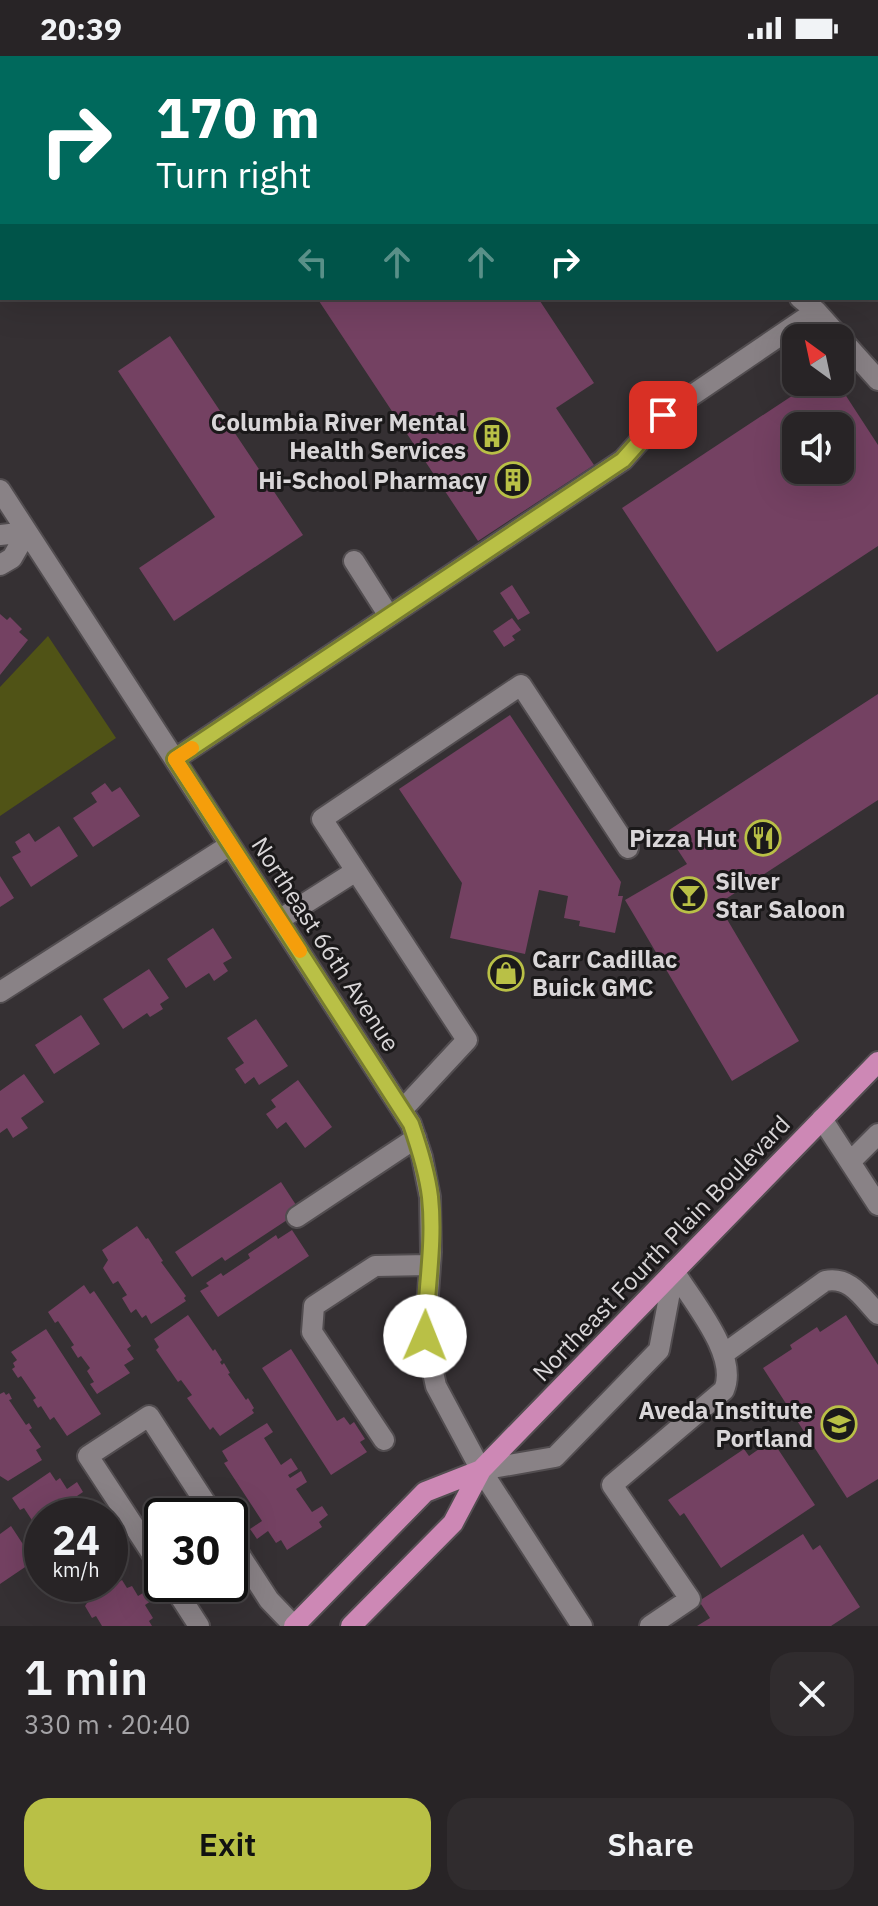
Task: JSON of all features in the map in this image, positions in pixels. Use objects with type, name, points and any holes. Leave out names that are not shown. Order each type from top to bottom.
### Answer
[{"type":"main road","name":"Northeast Fourth Plain Boulevard","points":[[351,1626],[453,1523],[481,1470],[878,1062]]},
{"type":"main road","name":"Northeast Fourth Plain Boulevard","points":[[294,1626],[425,1492],[481,1470]]},
{"type":"street","points":[[175,759],[623,460],[663,415],[808,304],[878,380]]},
{"type":"street","name":"Northeast 66th Avenue","points":[[0,490],[402,1110],[416,1138],[430,1197],[425,1336],[436,1386],[481,1470],[582,1626]]},
{"type":"street","points":[[0,535],[27,532]]},
{"type":"street","points":[[0,565],[12,558],[27,532]]},
{"type":"street","points":[[354,561],[389,616]]},
{"type":"street","points":[[402,1110],[467,1040],[322,819],[521,685],[628,848]]},
{"type":"street","points":[[0,992],[230,845]]},
{"type":"street","points":[[279,920],[356,871]]},
{"type":"street","points":[[822,1119],[878,1205]]},
{"type":"street","points":[[850,1162],[878,1134]]},
{"type":"street","points":[[297,1217],[416,1138]]},
{"type":"street","points":[[384,1440],[312,1332],[314,1306],[375,1266],[429,1265]]},
{"type":"street","points":[[650,1626],[690,1599],[612,1485],[724,1390],[728,1376],[725,1353],[674,1271]]},
{"type":"street","points":[[481,1470],[555,1457],[659,1350],[674,1271]]},
{"type":"street","points":[[725,1353],[825,1281],[834,1279],[847,1282],[878,1314]]},
{"type":"street","points":[[144,1542],[88,1456],[149,1416],[202,1498]]},
{"type":"street","points":[[248,1568],[269,1600],[294,1626]]},
{"type":"street","points":[[184,1602],[199,1626]]},
{"type":"shaded area","points":[[48,636],[116,738],[0,816],[0,687]]},
{"type":"building","name":"Columbia River Mental Health Services","points":[[318,300],[539,300],[594,383],[556,408],[594,465],[478,541]]},
{"type":"building","points":[[170,336],[303,535],[174,621],[139,568],[215,517],[118,371]]},
{"type":"building","points":[[792,396],[846,396],[878,445],[878,546],[717,652],[622,508]]},
{"type":"building","points":[[512,585],[530,613],[518,620],[500,593]]},
{"type":"building","points":[[0,614],[7,620],[10,617],[28,640],[0,675]]},
{"type":"building","points":[[512,618],[521,630],[512,636],[515,640],[504,647],[493,631]]},
{"type":"building","points":[[878,694],[878,800],[718,904],[799,1041],[732,1081],[625,900],[687,864],[666,832]]},
{"type":"building","points":[[510,715],[621,882],[618,896],[623,896],[615,933],[579,926],[580,921],[564,918],[568,896],[539,890],[525,954],[450,938],[462,883],[399,789]]},
{"type":"building","points":[[105,783],[112,792],[120,787],[140,816],[93,847],[73,818],[97,802],[91,793]]},
{"type":"building","points":[[59,826],[78,856],[31,887],[12,857],[21,852],[15,842],[29,833],[35,842]]},
{"type":"building","points":[[0,876],[14,898],[0,907]]},
{"type":"building","points":[[213,928],[232,958],[223,963],[228,971],[214,981],[209,973],[186,988],[167,959]]},
{"type":"building","points":[[149,969],[169,998],[160,1004],[163,1009],[150,1017],[147,1013],[123,1029],[103,999]]},
{"type":"building","points":[[81,1015],[100,1044],[54,1074],[35,1045]]},
{"type":"building","points":[[256,1019],[288,1066],[259,1085],[254,1077],[245,1084],[235,1069],[244,1063],[227,1038]]},
{"type":"building","points":[[24,1074],[44,1102],[21,1118],[28,1128],[13,1138],[7,1128],[0,1133],[0,1091]]},
{"type":"building","points":[[298,1080],[332,1127],[305,1148],[286,1122],[277,1129],[266,1114],[276,1107],[271,1100]]},
{"type":"building","points":[[281,1182],[298,1208],[285,1216],[287,1220],[225,1261],[222,1257],[192,1277],[175,1252]]},
{"type":"building","points":[[137,1226],[186,1296],[186,1301],[151,1324],[146,1315],[142,1318],[136,1309],[131,1313],[122,1298],[127,1295],[118,1281],[113,1284],[103,1268],[108,1260],[102,1250]]},
{"type":"building","points":[[292,1230],[309,1256],[218,1317],[200,1291],[209,1286],[206,1283],[250,1258],[248,1254],[276,1235],[278,1239]]},
{"type":"building","points":[[84,1285],[90,1294],[94,1291],[131,1346],[127,1349],[134,1359],[124,1365],[130,1373],[97,1394],[90,1384],[94,1382],[87,1371],[90,1368],[81,1356],[78,1358],[71,1347],[74,1345],[48,1312]]},
{"type":"building","points":[[188,1315],[254,1408],[254,1413],[220,1436],[213,1427],[210,1430],[187,1398],[192,1395],[181,1380],[178,1382],[156,1350],[159,1347],[154,1339]]},
{"type":"building","name":"Aveda Institute Portland","points":[[846,1315],[878,1365],[878,1479],[847,1498],[763,1368],[792,1349],[790,1345],[817,1327],[820,1332]]},
{"type":"building","points":[[46,1329],[101,1414],[67,1436],[54,1417],[50,1420],[41,1406],[38,1408],[33,1400],[36,1398],[21,1376],[18,1378],[12,1369],[17,1360],[11,1352]]},
{"type":"building","points":[[291,1349],[337,1421],[344,1417],[350,1425],[354,1422],[365,1439],[360,1442],[367,1452],[331,1475],[262,1368]]},
{"type":"building","points":[[4,1392],[6,1395],[9,1393],[12,1399],[9,1400],[26,1425],[29,1423],[32,1428],[29,1430],[41,1447],[36,1450],[42,1460],[8,1481],[0,1476],[0,1394]]},
{"type":"building","points":[[267,1423],[273,1432],[264,1438],[281,1465],[291,1458],[298,1469],[288,1475],[290,1478],[301,1471],[307,1482],[296,1489],[312,1512],[322,1506],[328,1515],[319,1522],[322,1527],[287,1550],[281,1540],[276,1543],[268,1531],[257,1539],[250,1529],[262,1521],[224,1463],[228,1461],[222,1451]]},
{"type":"building","points":[[772,1440],[815,1505],[721,1568],[684,1513],[680,1516],[668,1500],[744,1449],[749,1456]]},
{"type":"building","points":[[50,1472],[56,1481],[60,1478],[67,1489],[77,1482],[83,1492],[74,1498],[24,1498],[24,1508],[20,1510],[12,1498]]},
{"type":"building","points":[[11,1526],[24,1546],[24,1568],[0,1584],[0,1534]]},
{"type":"building","points":[[803,1534],[813,1550],[820,1545],[860,1607],[831,1626],[697,1626],[710,1618],[699,1601]]},
{"type":"building","points":[[132,1586],[138,1596],[144,1592],[144,1602],[150,1602],[145,1605],[153,1618],[149,1621],[152,1626],[102,1626],[96,1616],[92,1618],[85,1606],[87,1603],[128,1602],[128,1588]]},
{"type":"slow traffic","points":[[192,748],[175,759],[300,951]]},
{"type":"place","name":"Columbia River Mental Health Services","points":[[492,436]]},
{"type":"place","name":"Hi-School Pharmacy","points":[[513,480]]},
{"type":"place","name":"Pizza Hut","points":[[763,838]]},
{"type":"place","name":"Silver Star Saloon","points":[[689,895]]},
{"type":"place","name":"Carr Cadillac Buick GMC","points":[[506,973]]},
{"type":"place","name":"Aveda Institute Portland","points":[[839,1424]]},
{"type":"route","points":[[425,1336],[431,1252],[430,1197],[411,1124],[175,759],[623,460],[663,415]]}]
